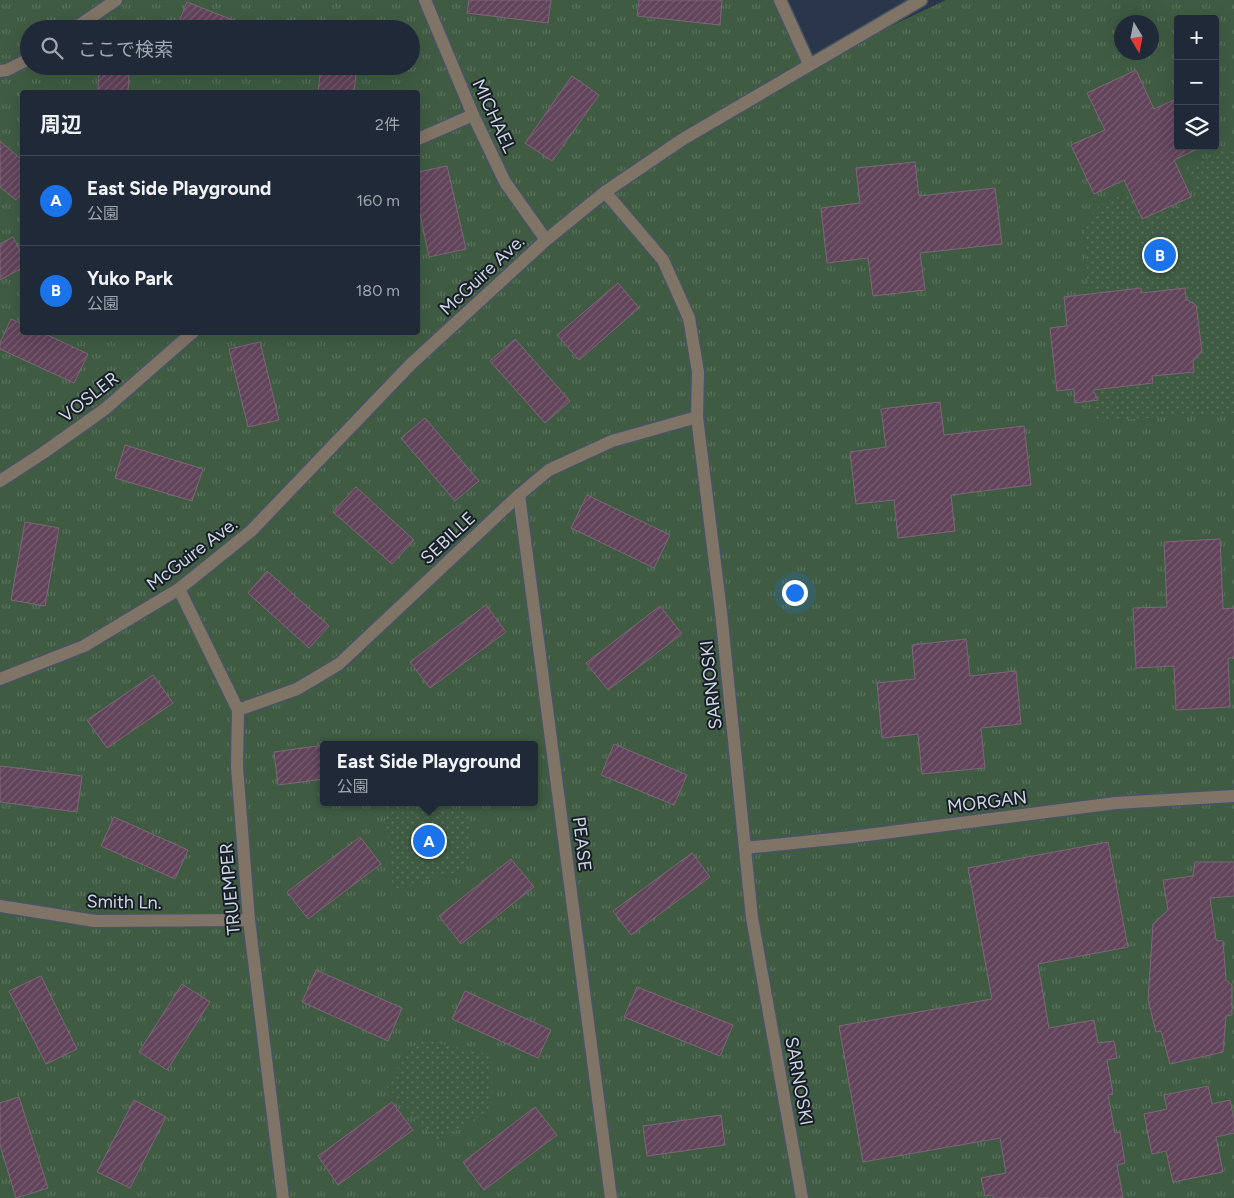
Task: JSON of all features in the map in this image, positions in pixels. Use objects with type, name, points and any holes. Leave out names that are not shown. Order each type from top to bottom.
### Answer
[{"type":"lane","points":[[87,20],[116,0]]},
{"type":"lane","name":"MICHAEL","points":[[425,0],[473,115],[505,182],[546,240]]},
{"type":"lane","points":[[780,0],[810,64]]},
{"type":"lane","name":"McGuire Ave.","points":[[0,678],[84,646],[179,589],[251,531],[412,364],[546,240],[605,192],[683,139],[921,0]]},
{"type":"lane","points":[[0,71],[7,70],[20,64]]},
{"type":"lane","points":[[420,138],[473,115]]},
{"type":"lane","name":"SARNOSKI","points":[[605,192],[664,260],[689,318],[698,372],[697,417],[721,612],[752,918],[802,1198]]},
{"type":"lane","name":"VOSLER","points":[[0,481],[105,409],[190,335]]},
{"type":"lane","name":"SEBILLE","points":[[238,710],[297,688],[339,664],[519,495],[549,470],[604,445],[697,417]]},
{"type":"lane","name":"PEASE","points":[[519,495],[611,1198]]},
{"type":"lane","name":"TRUEMPER","points":[[179,589],[238,710],[237,767],[249,920],[283,1198]]},
{"type":"lane","name":"MORGAN","points":[[745,848],[852,837],[1116,803],[1234,796]]},
{"type":"lane","name":"Smith Ln.","points":[[0,906],[95,921],[249,920]]},
{"type":"green space","points":[[0,0],[781,0],[810,64],[946,0],[1234,0],[1234,1198],[0,1198]]},
{"type":"green space","points":[[1234,146],[1234,413],[1096,421],[1094,391],[1153,383],[1169,374],[1194,370],[1193,362],[1202,351],[1186,299],[1185,288],[1160,291],[1141,288],[1088,292],[1084,223],[1101,204],[1132,191],[1143,219],[1200,199],[1187,167]]},
{"type":"green space","points":[[384,806],[470,812],[468,869],[394,889]]},
{"type":"green space","points":[[420,1039],[492,1055],[492,1109],[438,1141],[385,1085]]},
{"type":"building","points":[[469,0],[551,0],[548,23],[467,13]]},
{"type":"building","points":[[639,0],[722,0],[720,25],[637,16]]},
{"type":"building","points":[[187,2],[233,20],[180,20]]},
{"type":"building","points":[[1136,70],[1154,109],[1174,100],[1174,150],[1195,150],[1174,160],[1191,197],[1142,219],[1124,180],[1094,194],[1071,145],[1105,130],[1087,93]]},
{"type":"building","points":[[99,75],[129,75],[128,90],[98,90]]},
{"type":"building","points":[[320,75],[356,75],[354,90],[318,90]]},
{"type":"building","points":[[572,76],[599,95],[552,161],[525,143]]},
{"type":"building","points":[[0,141],[20,158],[20,195],[16,200],[0,187]]},
{"type":"building","points":[[915,162],[919,196],[995,188],[1002,244],[920,253],[925,290],[873,296],[868,258],[827,263],[821,208],[860,203],[856,168]]},
{"type":"building","points":[[447,166],[466,249],[429,257],[420,214],[420,172]]},
{"type":"building","points":[[13,237],[20,251],[20,269],[0,280],[0,244]]},
{"type":"building","points":[[618,283],[639,308],[579,360],[557,335]]},
{"type":"building","points":[[1141,288],[1142,293],[1185,288],[1186,299],[1196,305],[1202,351],[1193,361],[1194,372],[1152,376],[1153,383],[1093,390],[1098,400],[1075,403],[1074,389],[1057,391],[1050,328],[1067,326],[1064,297]]},
{"type":"building","points":[[11,319],[20,323],[20,335],[47,335],[88,354],[74,383],[0,349],[0,343]]},
{"type":"building","points":[[515,339],[570,401],[545,423],[490,361]]},
{"type":"building","points":[[260,342],[279,420],[248,427],[229,349]]},
{"type":"building","points":[[940,402],[944,435],[1024,426],[1031,485],[951,495],[955,531],[898,538],[894,500],[856,504],[850,452],[886,447],[881,409]]},
{"type":"building","points":[[425,418],[479,481],[455,501],[401,438]]},
{"type":"building","points":[[125,445],[203,469],[192,501],[115,478]]},
{"type":"building","points":[[356,487],[414,540],[392,564],[333,512]]},
{"type":"building","points":[[587,495],[670,535],[654,568],[571,528]]},
{"type":"building","points":[[25,522],[59,528],[45,606],[11,600]]},
{"type":"building","points":[[1220,539],[1223,609],[1234,608],[1234,658],[1228,658],[1230,707],[1176,710],[1174,666],[1136,668],[1133,608],[1167,607],[1164,542]]},
{"type":"building","points":[[267,571],[329,626],[309,648],[248,593]]},
{"type":"building","points":[[486,605],[506,632],[430,688],[410,662]]},
{"type":"building","points":[[660,606],[682,634],[608,690],[586,663]]},
{"type":"building","points":[[966,639],[970,676],[1016,671],[1021,724],[981,728],[985,768],[922,774],[918,734],[882,738],[877,683],[915,679],[912,645]]},
{"type":"building","points":[[153,675],[173,703],[107,748],[87,720]]},
{"type":"building","points":[[614,744],[687,775],[674,805],[601,775]]},
{"type":"building","points":[[320,746],[320,780],[278,785],[274,752]]},
{"type":"building","points":[[0,766],[82,776],[77,812],[0,802]]},
{"type":"building","points":[[114,817],[188,850],[175,879],[101,846]]},
{"type":"building","points":[[360,837],[381,864],[308,919],[287,892]]},
{"type":"building","points":[[1108,842],[1128,947],[1038,964],[1049,1028],[1094,1020],[1098,1043],[1114,1041],[1117,1058],[1107,1060],[1113,1094],[1108,1095],[1115,1133],[1120,1132],[1125,1163],[1117,1165],[1123,1198],[993,1198],[993,1195],[985,1196],[981,1178],[1006,1173],[1000,1138],[863,1162],[839,1026],[992,999],[968,868]]},
{"type":"building","points":[[692,853],[710,877],[631,935],[613,911]]},
{"type":"building","points":[[511,859],[534,887],[461,944],[439,916]]},
{"type":"building","points":[[1195,862],[1234,862],[1234,896],[1210,898],[1216,940],[1223,941],[1226,980],[1232,985],[1232,1015],[1226,1016],[1223,1052],[1170,1064],[1161,1031],[1156,1032],[1148,1000],[1153,924],[1168,910],[1163,880],[1193,876]]},
{"type":"building","points":[[316,970],[402,1008],[388,1041],[302,1002]]},
{"type":"building","points":[[41,976],[77,1049],[46,1064],[9,991]]},
{"type":"building","points":[[182,984],[210,1002],[167,1070],[139,1052]]},
{"type":"building","points":[[637,987],[733,1025],[720,1056],[624,1017]]},
{"type":"building","points":[[465,991],[551,1030],[538,1058],[452,1019]]},
{"type":"building","points":[[1208,1086],[1212,1104],[1230,1100],[1234,1119],[1234,1133],[1216,1137],[1223,1172],[1173,1182],[1166,1151],[1152,1154],[1144,1114],[1167,1109],[1164,1095]]},
{"type":"building","points":[[19,1097],[48,1188],[16,1198],[0,1145],[0,1103]]},
{"type":"building","points":[[134,1100],[166,1117],[130,1188],[97,1172]]},
{"type":"building","points":[[392,1102],[413,1130],[338,1185],[318,1156]]},
{"type":"building","points":[[535,1107],[557,1135],[484,1190],[463,1162]]},
{"type":"building","points":[[721,1115],[725,1145],[647,1156],[643,1126]]},
{"type":"place","name":"Yuko Park","points":[[1160,255]]},
{"type":"place","name":"East Side Playground","points":[[429,841]]}]
